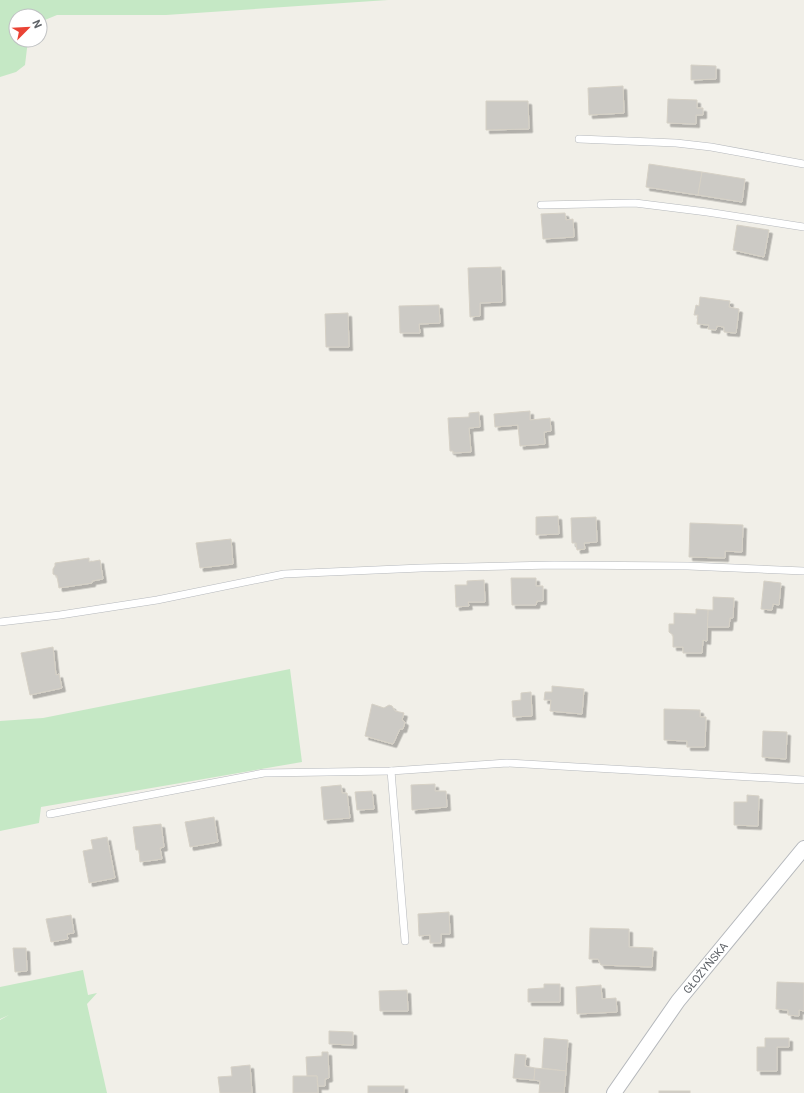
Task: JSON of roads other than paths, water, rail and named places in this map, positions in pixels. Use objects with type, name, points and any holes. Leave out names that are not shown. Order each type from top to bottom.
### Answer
[{"type":"street","name":"GŁOŻYŃSKA","points":[[614,1093],[678,1001],[804,848]]},
{"type":"lane","points":[[579,139],[676,143],[711,147],[804,164]]},
{"type":"lane","points":[[541,205],[635,203],[707,212],[804,227]]},
{"type":"lane","points":[[0,622],[60,615],[157,600],[284,574],[420,568],[554,565],[688,566],[804,571]]},
{"type":"lane","points":[[50,814],[264,773],[391,771],[507,763],[804,780]]},
{"type":"lane","points":[[391,771],[405,941]]}]
